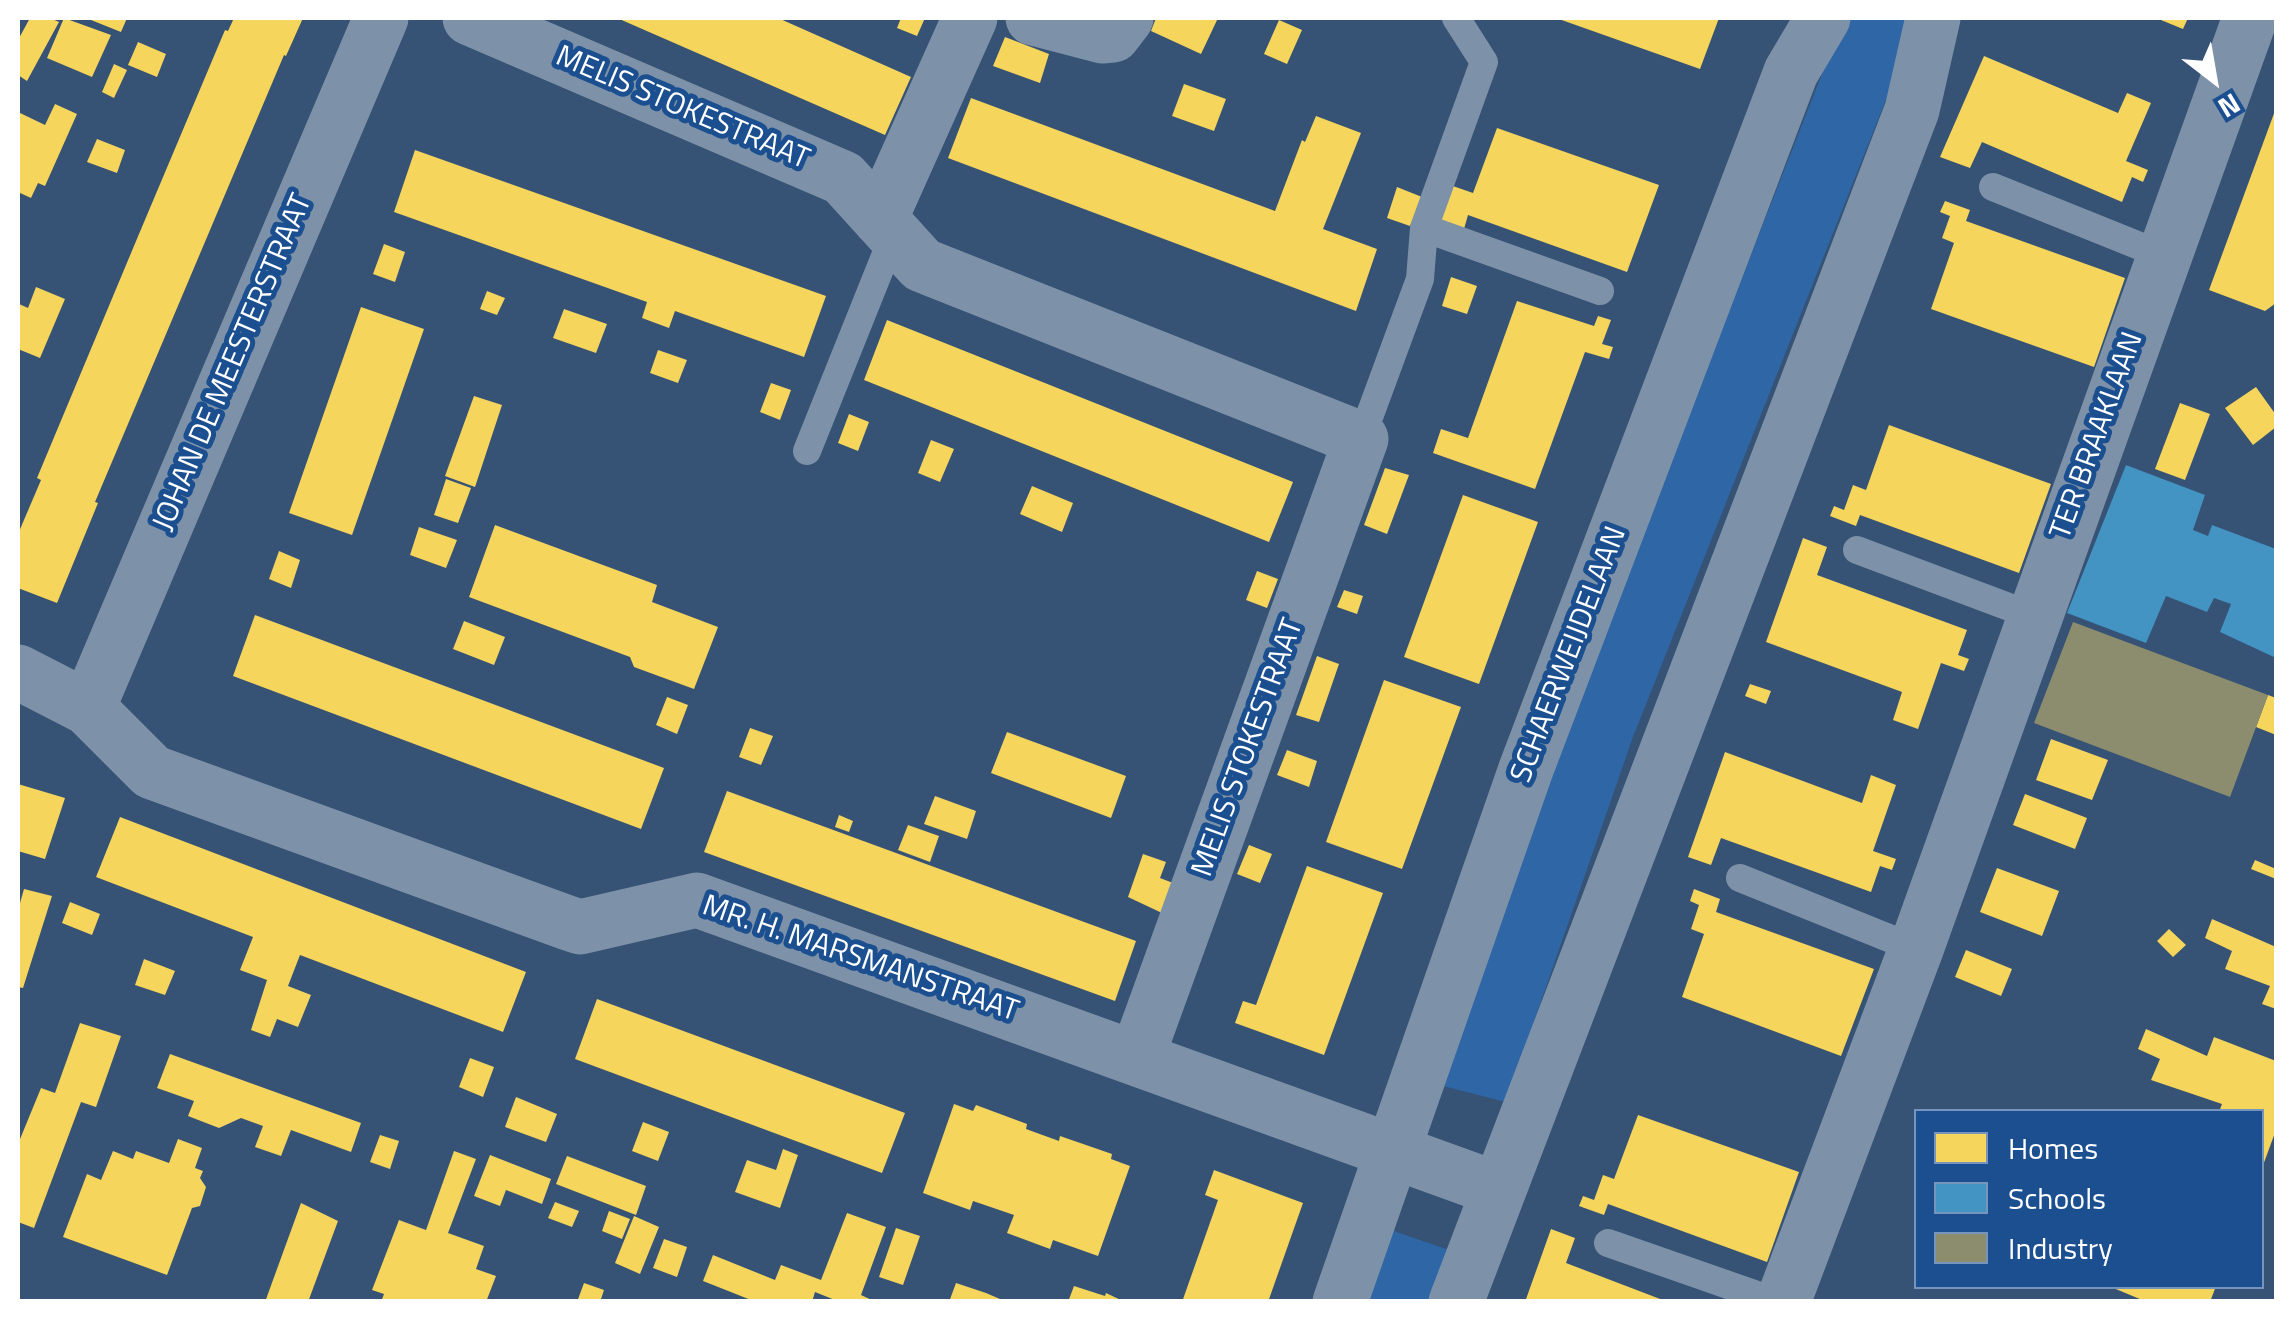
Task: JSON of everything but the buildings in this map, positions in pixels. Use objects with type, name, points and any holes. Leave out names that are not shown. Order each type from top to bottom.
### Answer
[{"type":"street","name":"JOHAN DE MEESTERSTRAAT","points":[[88,708],[380,18]]},
{"type":"street","name":"MELIS STOKESTRAAT","points":[[470,18],[843,178],[922,265],[1361,439],[1137,1057]]},
{"type":"street","points":[[887,226],[970,18]]},
{"type":"street","points":[[1032,18],[1102,36],[1113,35],[1126,18]]},
{"type":"street","name":"SCHAERWEIJDELAAN","points":[[1340,1302],[1526,769],[1791,72],[1822,18]]},
{"type":"street","points":[[1456,1302],[1912,110],[1933,18]]},
{"type":"street","name":"TER BRAAKLAAN","points":[[1780,1302],[1916,948],[2250,18]]},
{"type":"street","name":"MR. H. MARSMANSTRAAT","points":[[18,672],[88,708],[152,772],[580,928],[697,900],[1497,1189]]},
{"type":"lane","name":"MELIS STOKESTRAAT","points":[[1361,439],[1420,279],[1424,228],[1484,62],[1456,18]]},
{"type":"lane","points":[[1993,187],[2162,255]]},
{"type":"lane","points":[[807,451],[887,226]]},
{"type":"lane","points":[[1424,228],[1600,291]]},
{"type":"lane","points":[[1857,550],[2033,616]]},
{"type":"lane","points":[[1740,878],[1916,948]]},
{"type":"lane","name":"TER BRAAKLAAN","points":[[1608,1243],[1780,1302]]},
{"type":"shaded area","points":[[1844,18],[1907,18],[1891,87],[1633,737],[1506,1102],[1435,1084],[1638,542]]},
{"type":"shaded area","points":[[1391,1230],[1452,1251],[1433,1301],[1368,1302]]}]
